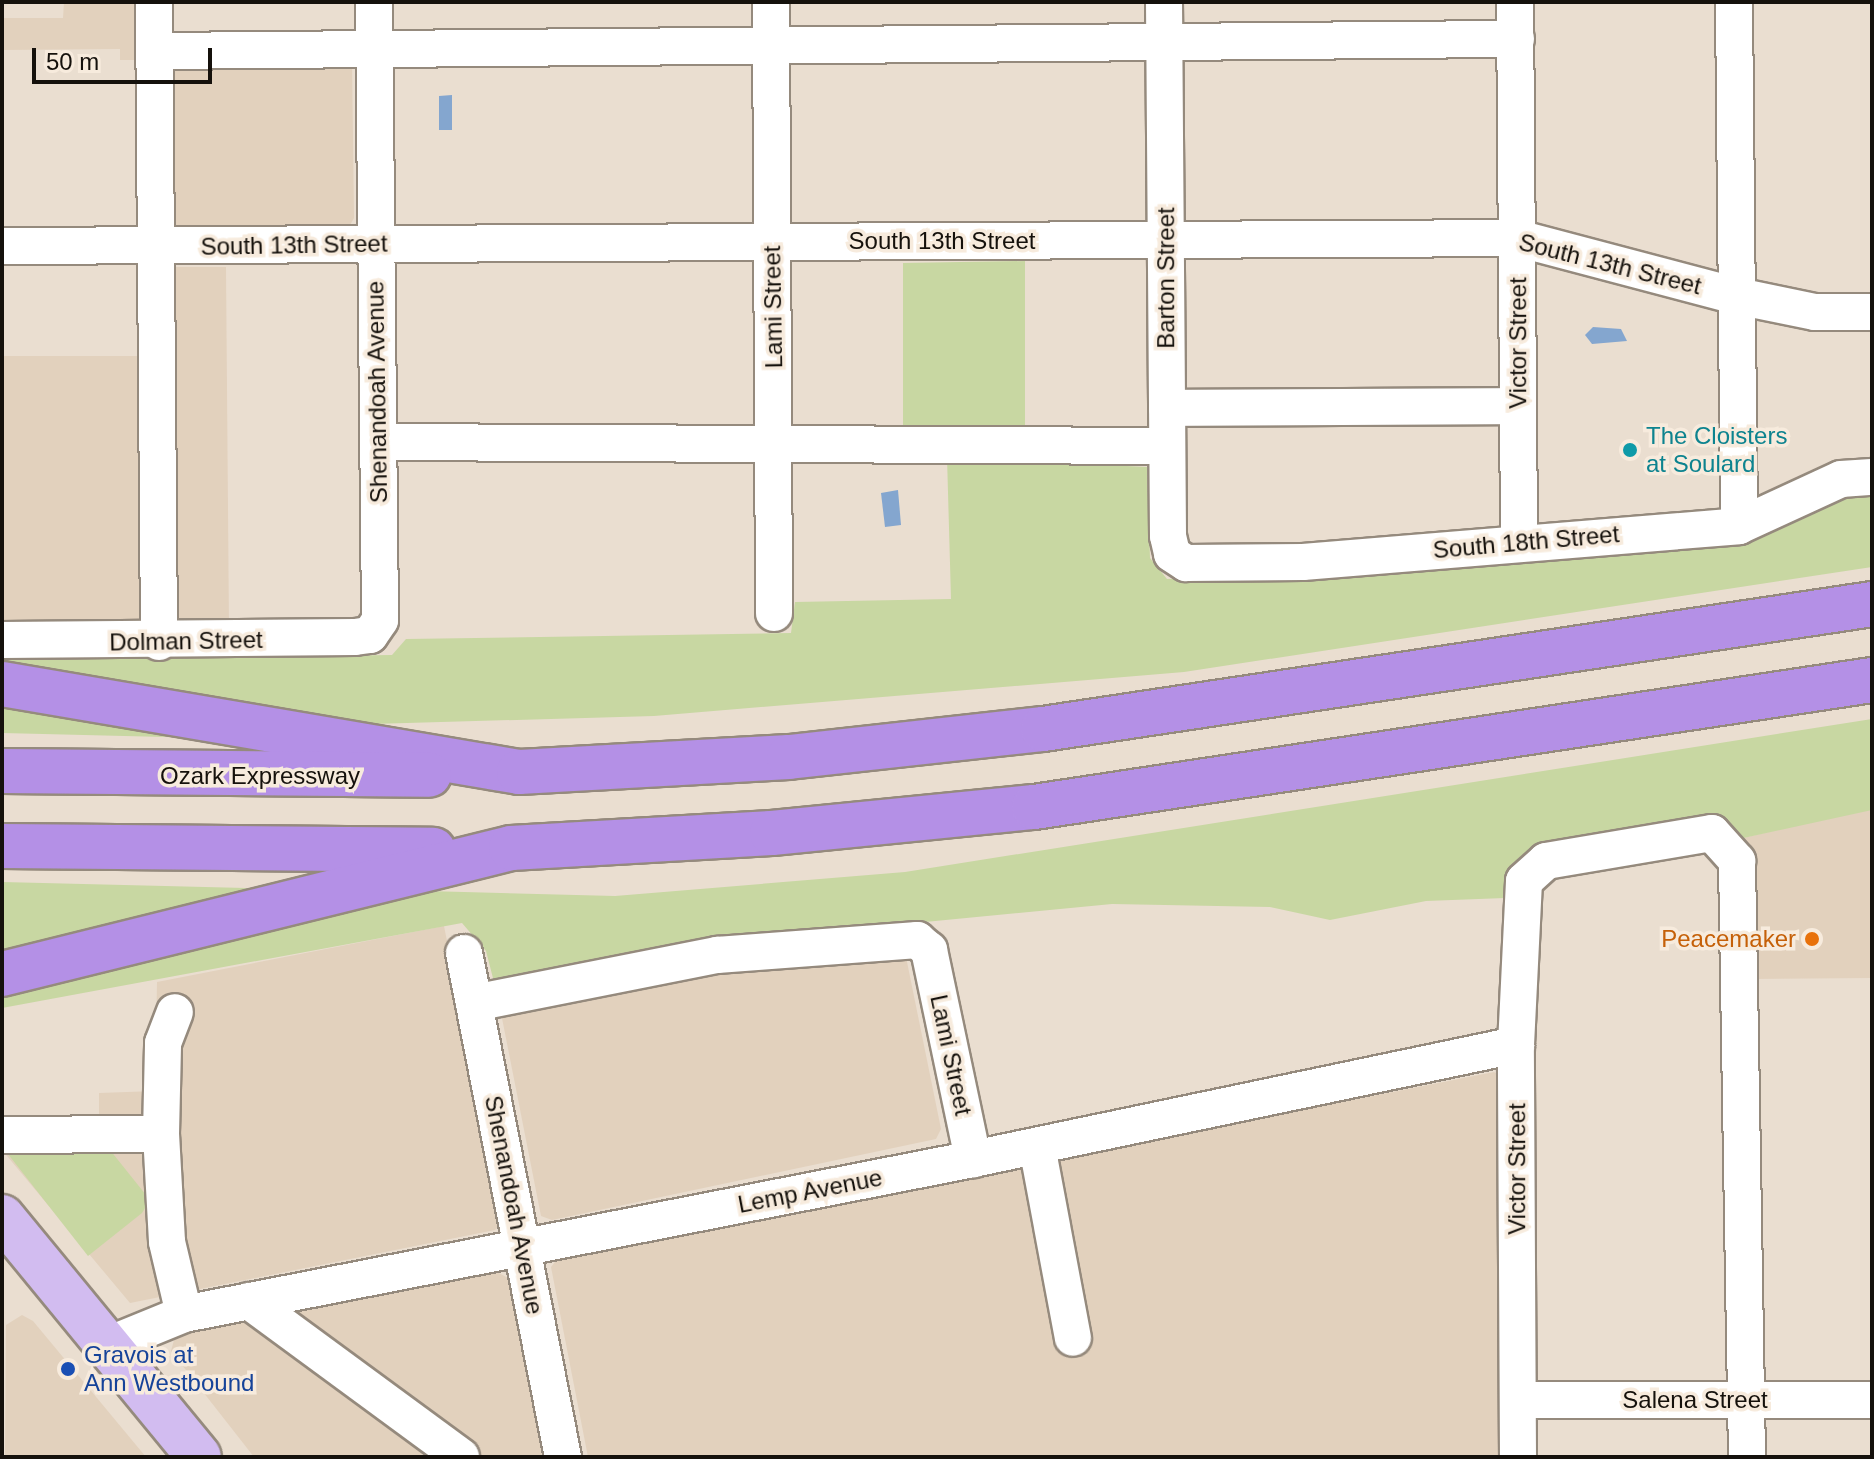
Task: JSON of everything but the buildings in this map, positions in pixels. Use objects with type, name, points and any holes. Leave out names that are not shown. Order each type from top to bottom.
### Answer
[{"type":"highway","points":[[2,684],[519,772],[789,757],[1043,729],[1872,604]]},
{"type":"highway","points":[[2,846],[283,852],[511,848],[772,833],[1034,807],[1872,680]]},
{"type":"highway","name":"Ozark Expressway","points":[[2,771],[258,776],[519,772]]},
{"type":"highway","points":[[2,974],[511,848]]},
{"type":"main road","points":[[6,1231],[108,1345],[199,1457]]},
{"type":"street","points":[[154,2],[159,642]]},
{"type":"street","name":"Shenandoah Avenue","points":[[370,635],[380,620],[374,2]]},
{"type":"street","name":"Lami Street","points":[[771,2],[776,445],[774,613]]},
{"type":"street","name":"Barton Street","points":[[1164,2],[1167,446],[1172,554]]},
{"type":"street","name":"Victor Street","points":[[1515,2],[1519,541]]},
{"type":"street","points":[[1734,2],[1739,526]]},
{"type":"street","points":[[155,51],[1516,39]]},
{"type":"street","name":"South 13th Street","points":[[2,246],[1517,238],[1737,296],[1815,312],[1872,312]]},
{"type":"street","points":[[1167,408],[1518,406]]},
{"type":"street","points":[[378,442],[1167,446]]},
{"type":"street","name":"South 18th Street","points":[[1172,554],[1186,563],[1303,562],[1519,541],[1739,526],[1841,479],[1872,477]]},
{"type":"street","name":"Dolman Street","points":[[2,640],[159,642],[370,635]]},
{"type":"street","name":"Victor Street","points":[[1518,1457],[1516,1045],[1524,881],[1546,861],[1712,833],[1737,861],[1747,1400]]},
{"type":"street","name":"Lami Street","points":[[474,1003],[767,949],[893,938],[917,940],[929,950],[973,1159]]},
{"type":"street","name":"Shenandoah Avenue","points":[[464,953],[563,1457]]},
{"type":"street","points":[[175,1012],[163,1043],[161,1134],[167,1242],[184,1314]]},
{"type":"street","name":"Lemp Avenue","points":[[108,1345],[184,1314],[973,1159],[1516,1045]]},
{"type":"street","points":[[2,1135],[161,1134]]},
{"type":"street","points":[[1037,1146],[1073,1338]]},
{"type":"street","points":[[249,1301],[461,1457]]},
{"type":"street","name":"Salena Street","points":[[1518,1400],[1872,1400]]},
{"type":"street","points":[[1747,1400],[1747,1457]]},
{"type":"shaded area","points":[[64,2],[146,2],[147,60],[120,60],[120,49],[2,50],[2,18],[63,18]]},
{"type":"shaded area","points":[[352,58],[354,218],[350,225],[161,228],[160,59]]},
{"type":"shaded area","points":[[161,267],[226,267],[229,627],[164,627]]},
{"type":"shaded area","points":[[2,356],[148,356],[150,626],[11,629],[2,620]]},
{"type":"shaded area","points":[[1872,810],[1872,978],[1753,979],[1739,839]]},
{"type":"shaded area","points":[[444,926],[503,1221],[495,1230],[130,1303],[2,1150],[99,1128],[99,1093],[155,1091],[157,982]]},
{"type":"shaded area","points":[[905,952],[941,1129],[936,1139],[552,1220],[541,1216],[500,1008],[723,964]]},
{"type":"shaded area","points":[[1494,1072],[1501,1076],[1508,1457],[588,1457],[551,1267],[559,1257]]},
{"type":"shaded area","points":[[495,1271],[512,1280],[547,1457],[254,1457],[171,1351],[174,1340],[186,1333]]},
{"type":"shaded area","points":[[22,1315],[33,1321],[146,1457],[5,1457],[6,1325]]},
{"type":"green space","points":[[1025,261],[1025,461],[1147,467],[1150,558],[1167,579],[1301,576],[1872,490],[1872,567],[1184,672],[654,716],[338,725],[2,671],[2,660],[392,655],[406,639],[791,633],[795,602],[951,599],[947,457],[903,457],[903,263]]},
{"type":"green space","points":[[2,695],[247,739],[2,733]]},
{"type":"green space","points":[[1872,719],[1872,810],[1739,839],[1509,878],[1505,898],[1426,901],[1330,920],[1270,907],[1112,904],[748,939],[495,986],[486,951],[462,923],[2,1008],[2,986],[427,891],[615,896],[905,872]]},
{"type":"green space","points":[[2,882],[285,889],[2,964]]},
{"type":"green space","points":[[106,1145],[150,1200],[142,1213],[88,1256],[4,1149]]},
{"type":"water","points":[[452,95],[452,130],[439,130],[439,96]]},
{"type":"water","points":[[1593,327],[1621,329],[1627,341],[1592,344],[1585,335]]},
{"type":"water","points":[[898,490],[901,525],[885,527],[881,493]]},
{"type":"place","name":"The Cloisters at Soulard","points":[[1630,450]]},
{"type":"place","name":"Peacemaker","points":[[1812,939]]},
{"type":"place","name":"Gravois at Ann Westbound","points":[[68,1369]]}]
